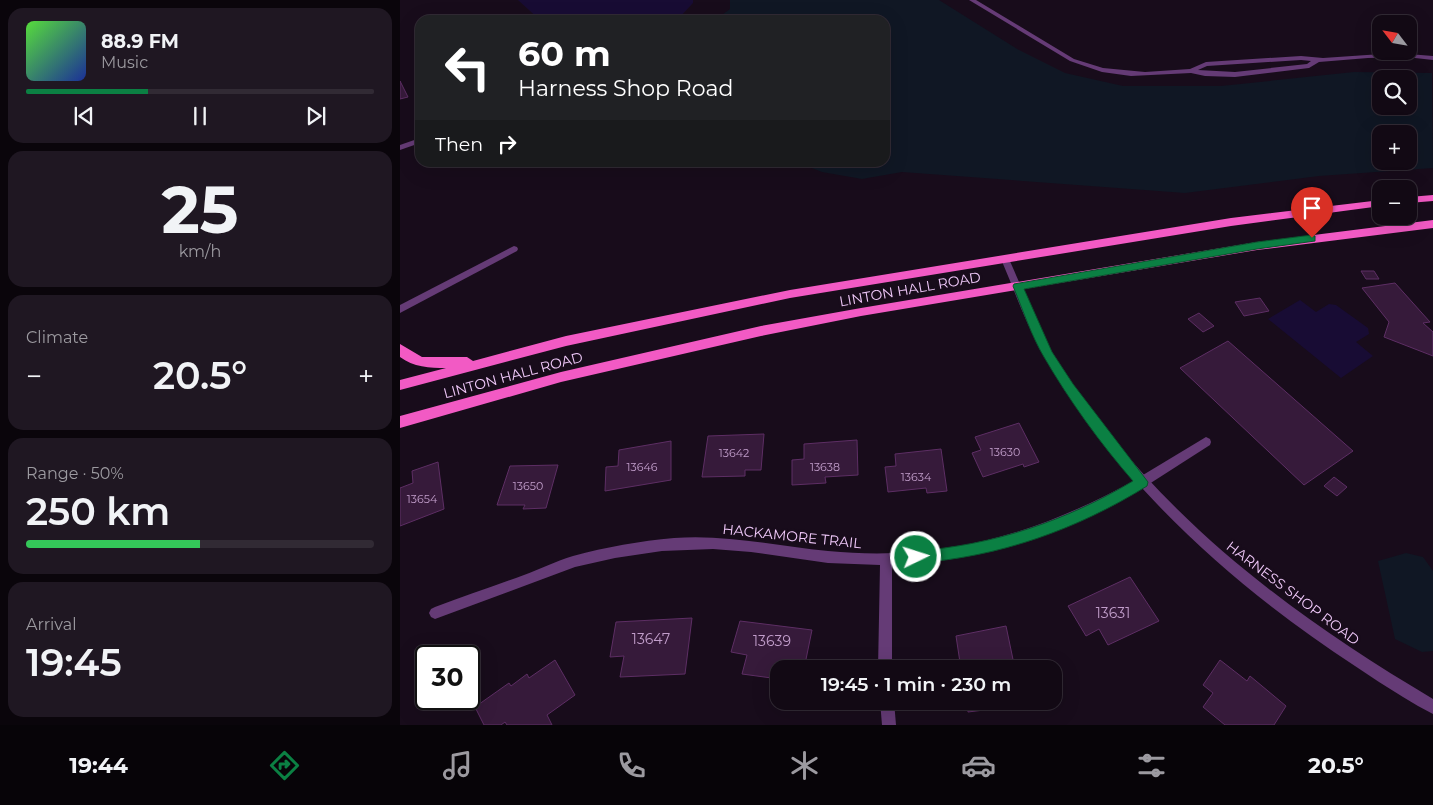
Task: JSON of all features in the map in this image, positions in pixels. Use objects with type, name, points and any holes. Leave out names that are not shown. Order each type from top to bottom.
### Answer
[{"type":"main road","points":[[1417,199],[1433,198]]},
{"type":"main road","name":"LINTON HALL ROAD","points":[[400,385],[566,341],[705,310],[874,279],[1231,222],[1372,204]]},
{"type":"main road","name":"LINTON HALL ROAD","points":[[400,422],[561,377],[760,331],[861,312],[1257,246],[1433,224]]},
{"type":"main road","points":[[400,349],[409,357],[429,362],[485,362]]},
{"type":"street","points":[[972,0],[1072,60],[1088,67],[1123,74],[1191,71],[1207,75],[1253,72],[1309,66],[1316,61]]},
{"type":"street","points":[[1191,71],[1200,66],[1213,64],[1302,58],[1316,61],[1377,56],[1433,58]]},
{"type":"street","points":[[400,148],[415,142]]},
{"type":"street","points":[[400,310],[514,250]]},
{"type":"street","name":"HARNESS SHOP ROAD","points":[[1005,259],[1048,354],[1074,396],[1120,458],[1182,524],[1251,584],[1315,632],[1397,686],[1433,707]]},
{"type":"street","name":"HACKAMORE TRAIL","points":[[435,613],[579,560],[617,552],[675,544],[732,544],[829,557],[886,559],[948,555],[1005,543],[1059,526],[1108,503],[1206,442]]},
{"type":"street","points":[[885,660],[886,559]]},
{"type":"street","points":[[888,710],[889,725]]},
{"type":"shaded area","points":[[518,0],[693,0],[693,3],[682,15],[534,15]]},
{"type":"shaded area","points":[[730,0],[939,0],[1019,50],[1065,73],[1123,86],[1221,86],[1354,72],[1372,72],[1372,115],[1417,115],[1417,73],[1432,73],[1433,168],[1417,169],[1417,125],[1372,125],[1372,170],[1404,170],[1319,176],[1185,193],[902,172],[862,179],[822,172],[809,167],[890,167],[890,15],[722,15],[730,9]]},
{"type":"shaded area","points":[[1300,300],[1316,312],[1329,304],[1336,305],[1368,328],[1369,334],[1356,342],[1373,356],[1341,378],[1268,319]]},
{"type":"shaded area","points":[[1406,553],[1423,557],[1433,571],[1433,651],[1422,652],[1395,639],[1378,561]]},
{"type":"building","points":[[400,81],[408,97],[400,99]]},
{"type":"building","points":[[1361,271],[1374,271],[1379,279],[1366,279]]},
{"type":"building","points":[[1395,283],[1430,322],[1423,323],[1433,332],[1433,356],[1384,337],[1389,322],[1362,288]]},
{"type":"building","points":[[1260,298],[1269,311],[1244,316],[1235,302]]},
{"type":"building","points":[[1199,313],[1214,326],[1203,332],[1188,319]]},
{"type":"building","points":[[1228,341],[1353,451],[1304,485],[1180,368]]},
{"type":"building","points":[[1019,423],[1039,462],[1024,467],[1023,464],[983,477],[972,453],[981,450],[975,437]]},
{"type":"building","points":[[764,434],[761,470],[745,470],[745,476],[702,477],[708,436]]},
{"type":"building","points":[[857,440],[858,475],[825,477],[826,483],[792,485],[792,460],[804,459],[804,444]]},
{"type":"building","points":[[671,441],[671,480],[605,491],[606,467],[618,466],[619,450]]},
{"type":"building","points":[[941,449],[947,491],[927,493],[926,488],[888,492],[885,467],[896,466],[895,454]]},
{"type":"building","points":[[438,462],[444,509],[400,526],[400,488],[413,483],[412,471]]},
{"type":"building","points":[[558,465],[546,508],[523,509],[525,505],[497,505],[510,466]]},
{"type":"building","points":[[1334,477],[1347,487],[1337,496],[1324,486]]},
{"type":"building","points":[[1130,577],[1159,621],[1108,645],[1099,629],[1086,636],[1068,606]]},
{"type":"building","points":[[692,618],[685,674],[620,677],[624,656],[610,657],[616,622]]},
{"type":"building","points":[[740,621],[812,630],[806,660],[770,660],[770,678],[742,674],[747,655],[731,652]]},
{"type":"building","points":[[1006,626],[1013,660],[960,660],[956,636]]},
{"type":"building","points":[[555,660],[575,695],[547,715],[552,725],[507,725],[505,722],[501,725],[484,725],[476,710],[480,710],[480,703],[509,683],[511,686],[527,674],[529,678]]},
{"type":"building","points":[[1220,660],[1247,681],[1250,676],[1286,706],[1274,725],[1225,725],[1203,707],[1213,693],[1203,685]]},
{"type":"building","points":[[968,710],[984,710],[968,712]]},
{"type":"route","points":[[916,557],[948,555],[1005,543],[1059,526],[1108,503],[1142,482],[1120,458],[1080,404],[1048,354],[1018,286],[1312,238]]}]
